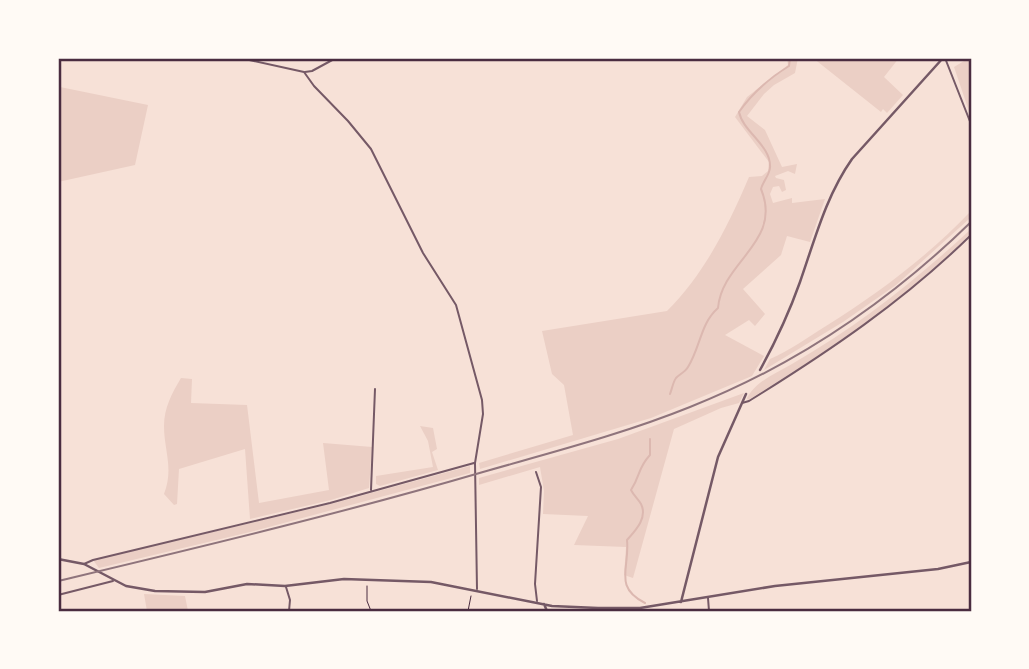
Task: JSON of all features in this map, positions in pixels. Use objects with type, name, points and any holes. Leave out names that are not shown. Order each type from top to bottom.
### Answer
[{"type":"street","points":[[240,58],[304,72],[312,71],[336,58]]},
{"type":"street","points":[[760,370],[789,310],[825,206],[839,177],[852,159],[944,58],[971,124]]},
{"type":"street","points":[[304,72],[371,149],[423,253],[456,305],[482,400],[483,422],[475,463],[477,590]]},
{"type":"street","points":[[741,403],[749,401],[852,335],[916,287],[971,235]]},
{"type":"street","points":[[371,491],[375,389]]},
{"type":"street","points":[[681,602],[718,457],[746,394]]},
{"type":"street","points":[[84,564],[475,463]]},
{"type":"street","points":[[536,472],[541,487],[535,584],[537,602]]},
{"type":"street","points":[[58,559],[84,564],[113,581],[134,588],[212,592],[247,584],[285,586],[344,579],[431,582],[552,606],[640,608],[775,586],[938,569],[971,562]]},
{"type":"street","points":[[58,595],[113,581]]},
{"type":"street","points":[[285,586],[290,600],[289,611]]},
{"type":"street","points":[[708,597],[709,611]]},
{"type":"street","points":[[544,604],[548,611],[552,606]]},
{"type":"path","points":[[367,580],[367,601],[371,611]]},
{"type":"path","points":[[468,611],[471,589]]},
{"type":"shaded area","points":[[787,58],[798,58],[795,73],[774,85],[747,116],[765,130],[782,167],[797,164],[795,174],[788,171],[775,176],[784,180],[786,190],[782,192],[779,186],[773,187],[770,194],[773,203],[792,198],[792,203],[825,199],[810,242],[787,236],[781,255],[743,289],[765,314],[755,326],[749,320],[725,335],[764,356],[752,376],[651,418],[480,469],[479,463],[573,435],[564,385],[552,374],[542,331],[667,311],[693,281],[724,231],[749,177],[762,176],[768,171],[769,162],[735,117],[747,97],[788,65]]},
{"type":"shaded area","points":[[813,58],[899,58],[884,77],[903,95],[887,113],[883,109],[881,112]]},
{"type":"shaded area","points":[[971,58],[971,117],[954,67]]},
{"type":"shaded area","points":[[58,80],[60,87],[148,105],[135,165],[58,182]]},
{"type":"shaded area","points":[[971,211],[969,219],[896,285],[843,322],[764,370],[770,359],[884,287],[938,243]]},
{"type":"shaded area","points":[[971,229],[971,233],[946,257],[893,302],[837,343],[748,400],[751,392],[761,382],[863,318],[929,267]]},
{"type":"shaded area","points":[[181,378],[192,379],[191,403],[247,405],[259,503],[329,490],[323,443],[372,447],[369,488],[250,519],[245,449],[179,469],[177,504],[174,505],[164,494],[168,468],[164,419],[169,401]]},
{"type":"shaded area","points":[[744,393],[739,403],[674,429],[633,578],[624,575],[626,547],[574,545],[588,516],[543,514],[544,491],[540,467],[479,485],[479,478],[618,439]]},
{"type":"shaded area","points":[[420,426],[433,428],[437,449],[432,452],[438,470],[380,486],[376,484],[376,476],[433,467],[428,441]]},
{"type":"shaded area","points":[[470,466],[470,473],[250,532],[99,568],[93,560],[331,504]]},
{"type":"shaded area","points":[[144,594],[185,596],[188,611],[147,611]]},
{"type":"waterway","points":[[670,394],[676,378],[687,369],[704,328],[718,308],[730,277],[758,238],[764,223],[766,207],[761,189],[770,168],[769,160],[739,112],[761,86],[789,66],[790,58]]},
{"type":"waterway","points":[[645,603],[629,590],[625,576],[627,540],[640,524],[643,514],[641,504],[631,490],[650,455],[650,439]]},
{"type":"railway","points":[[58,581],[430,487],[562,450],[665,417],[729,390],[804,351],[908,278],[971,222]]}]
